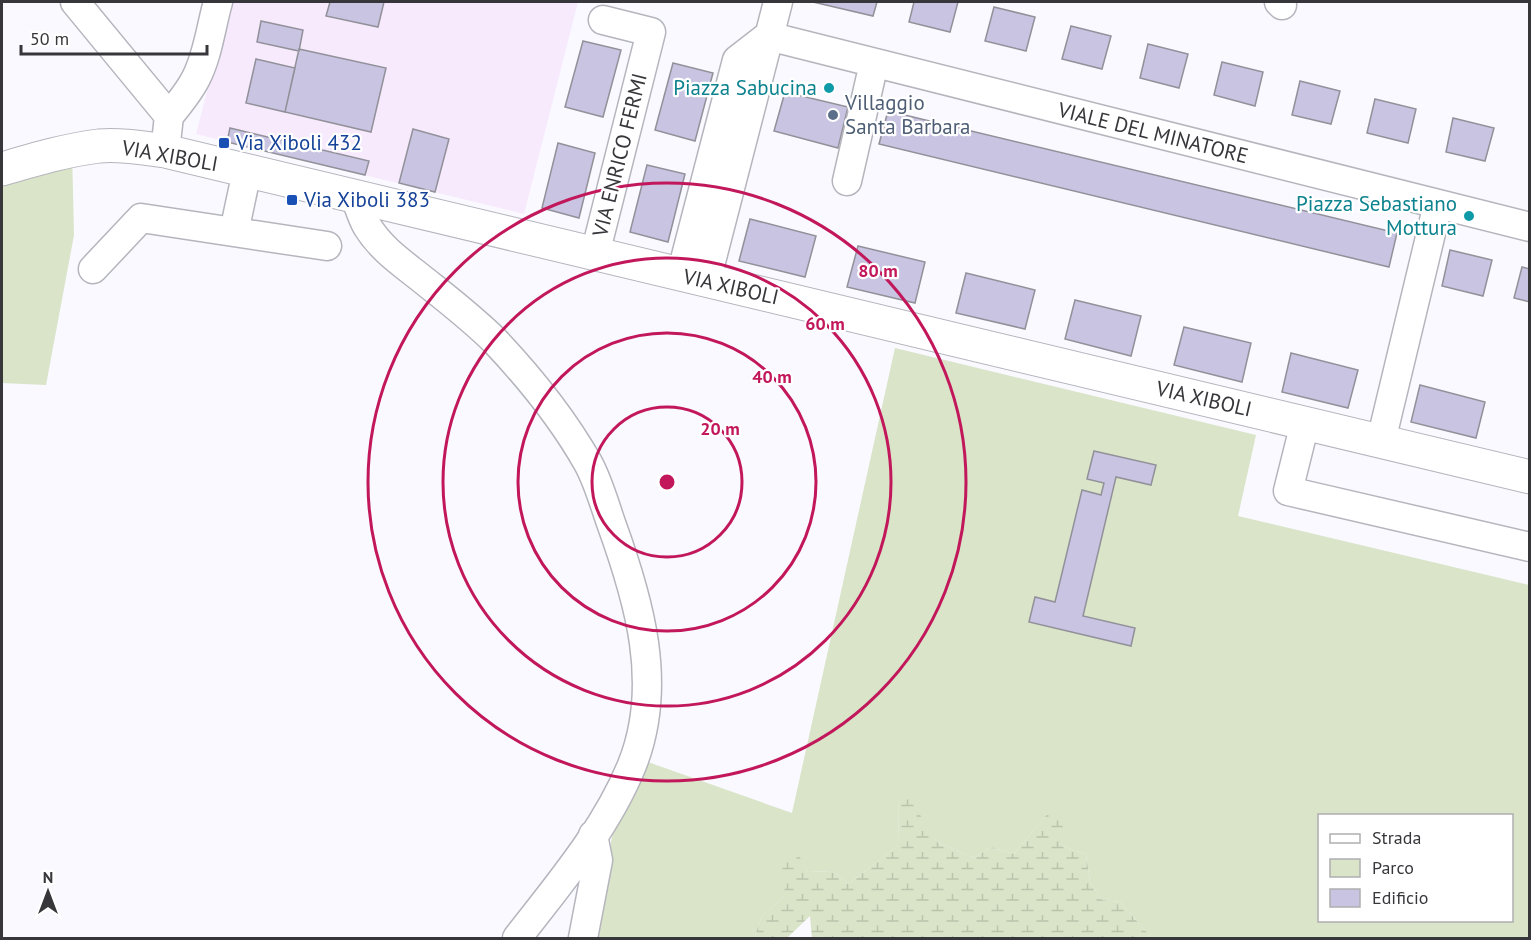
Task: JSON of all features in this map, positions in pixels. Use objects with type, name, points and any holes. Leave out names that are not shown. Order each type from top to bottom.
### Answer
[{"type":"main road","name":"VIA XIBOLI","points":[[2,169],[72,150],[100,146],[132,146],[165,151],[1530,477]]},
{"type":"street","points":[[75,2],[169,116]]},
{"type":"street","points":[[165,151],[169,116],[185,97],[196,78],[203,61],[218,2]]},
{"type":"street","points":[[694,278],[745,81],[768,36],[778,2]]},
{"type":"street","name":"VIA ENRICO FERMI","points":[[596,254],[651,32],[603,20]]},
{"type":"street","points":[[768,36],[884,65],[847,181]]},
{"type":"street","name":"VIALE DEL MINATORE","points":[[884,65],[1425,201]]},
{"type":"street","points":[[234,232],[247,171]]},
{"type":"street","points":[[355,197],[366,225],[384,249],[442,295],[494,341],[550,403],[590,465],[625,562],[643,629],[648,680],[644,724],[632,765],[594,835],[517,939]]},
{"type":"street","points":[[1382,441],[1429,239],[1425,201],[1530,227]]},
{"type":"street","points":[[93,268],[141,218],[327,246]]},
{"type":"street","points":[[1305,423],[1288,491],[1530,547]]},
{"type":"street","points":[[583,939],[598,860],[594,835]]},
{"type":"shaded area","points":[[230,2],[578,2],[524,214],[196,134]]},
{"type":"green space","points":[[72,150],[74,235],[46,385],[2,383],[2,169]]},
{"type":"green space","points":[[895,348],[1256,435],[1238,516],[1529,585],[1529,938],[1152,938],[1120,902],[1102,900],[1090,882],[1086,854],[1062,846],[1047,814],[1014,854],[991,847],[974,858],[937,842],[898,796],[899,845],[848,884],[833,871],[808,872],[797,854],[785,896],[762,916],[754,938],[594,938],[614,825],[645,761],[792,813]]},
{"type":"green space","points":[[907,794],[937,842],[974,858],[991,847],[1014,854],[1047,814],[1063,814],[1062,846],[1086,854],[1090,882],[1102,900],[1120,902],[1152,938],[812,938],[810,916],[787,938],[754,938],[762,916],[785,896],[781,851],[798,854],[808,872],[833,871],[848,884],[899,845],[898,796]]},
{"type":"building","points":[[330,2],[384,2],[378,27],[326,16]]},
{"type":"building","points":[[813,2],[877,2],[873,16]]},
{"type":"building","points":[[914,2],[958,2],[950,32],[909,22]]},
{"type":"building","points":[[994,7],[1035,17],[1026,51],[985,41]]},
{"type":"building","points":[[261,21],[303,30],[299,51],[257,42]]},
{"type":"building","points":[[1071,26],[1111,36],[1102,69],[1062,59]]},
{"type":"building","points":[[583,41],[621,50],[603,117],[565,107]]},
{"type":"building","points":[[1148,44],[1188,54],[1179,88],[1140,78]]},
{"type":"building","points":[[299,49],[386,68],[371,132],[285,112]]},
{"type":"building","points":[[256,59],[295,68],[285,112],[246,103]]},
{"type":"building","points":[[1222,62],[1263,72],[1255,106],[1214,95]]},
{"type":"building","points":[[673,63],[713,73],[695,141],[655,130]]},
{"type":"building","points":[[1300,81],[1340,91],[1331,124],[1292,115]]},
{"type":"building","points":[[785,92],[848,107],[838,148],[774,131]]},
{"type":"building","points":[[1375,99],[1416,109],[1408,143],[1367,133]]},
{"type":"building","points":[[888,111],[1397,233],[1389,267],[879,144]]},
{"type":"building","points":[[1453,118],[1494,128],[1485,161],[1446,152]]},
{"type":"building","points":[[230,128],[369,161],[365,175],[227,142]]},
{"type":"building","points":[[413,129],[449,139],[435,192],[399,183]]},
{"type":"building","points":[[558,143],[595,153],[579,218],[542,208]]},
{"type":"building","points":[[647,165],[685,174],[668,242],[630,232]]},
{"type":"building","points":[[750,219],[816,236],[805,277],[739,261]]},
{"type":"building","points":[[858,246],[925,262],[915,303],[847,287]]},
{"type":"building","points":[[1450,250],[1492,260],[1483,296],[1442,286]]},
{"type":"building","points":[[1522,267],[1530,269],[1530,302],[1514,298]]},
{"type":"building","points":[[966,273],[1035,290],[1025,329],[956,313]]},
{"type":"building","points":[[1075,300],[1141,316],[1131,356],[1065,339]]},
{"type":"building","points":[[1184,327],[1251,343],[1242,382],[1174,365]]},
{"type":"building","points":[[1291,353],[1358,370],[1348,408],[1282,392]]},
{"type":"building","points":[[1420,385],[1485,402],[1476,438],[1411,422]]},
{"type":"building","points":[[1094,451],[1156,465],[1151,485],[1116,477],[1083,616],[1135,628],[1131,646],[1029,622],[1035,597],[1055,602],[1082,490],[1101,495],[1104,483],[1087,479]]},
{"type":"place","name":"Piazza Sabucina","points":[[829,88]]},
{"type":"place","name":"Villaggio Santa Barbara","points":[[833,115]]},
{"type":"place","name":"Via Xiboli 432","points":[[224,143]]},
{"type":"place","name":"Via Xiboli 383","points":[[292,200]]},
{"type":"place","name":"Piazza Sebastiano Mottura","points":[[1469,216]]}]
